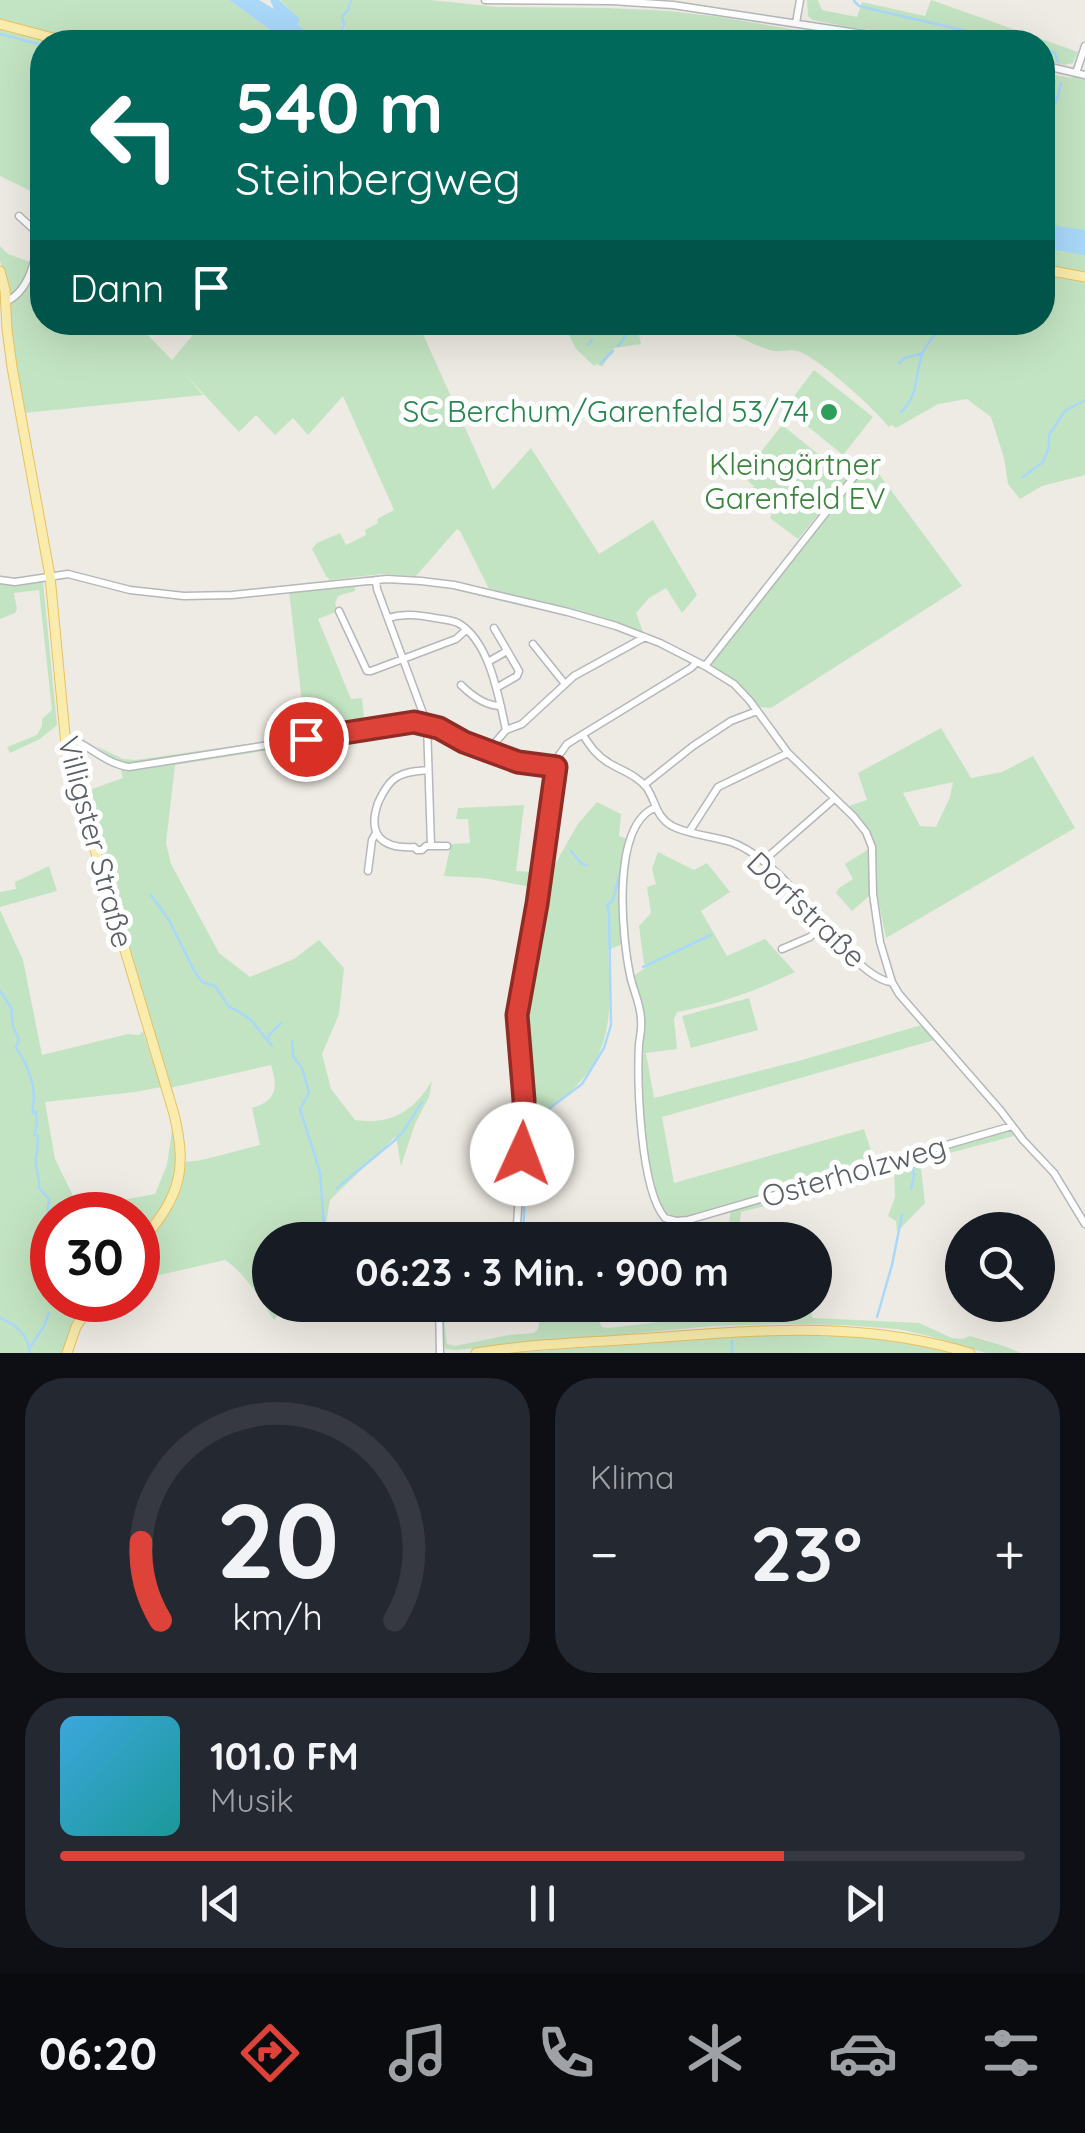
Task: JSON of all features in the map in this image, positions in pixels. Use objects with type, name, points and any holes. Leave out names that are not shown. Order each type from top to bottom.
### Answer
[{"type":"main road","points":[[0,24],[30,32]]},
{"type":"main road","name":"Villigster Straße","points":[[0,270],[12,367],[50,576],[64,736],[180,1142],[180,1176],[160,1217]]},
{"type":"main road","points":[[1055,271],[1085,277]]},
{"type":"main road","points":[[67,1353],[79,1322]]},
{"type":"main road","points":[[476,1353],[808,1329],[905,1336],[970,1353]]},
{"type":"street","points":[[485,0],[672,5],[836,30]]},
{"type":"street","points":[[796,24],[800,0]]},
{"type":"street","points":[[1055,68],[1081,74],[1085,46]]},
{"type":"street","points":[[19,216],[30,226]]},
{"type":"street","points":[[5,302],[24,289],[30,271]]},
{"type":"street","points":[[517,1222],[524,1100],[517,1015],[561,750],[701,664],[862,468]]},
{"type":"street","points":[[0,580],[80,576],[130,590],[184,596],[376,580],[421,580],[588,618],[645,637],[701,664],[734,684],[788,753],[860,824],[872,847],[876,921],[892,982],[908,1006],[1054,1173],[1085,1224]]},
{"type":"street","points":[[376,580],[427,724],[431,845]]},
{"type":"street","points":[[339,611],[365,670],[372,672],[456,640],[466,630]]},
{"type":"street","points":[[388,618],[420,615],[457,622],[466,630],[488,662],[498,687],[506,730]]},
{"type":"street","points":[[494,628],[519,674],[498,687]]},
{"type":"street","points":[[488,752],[506,730],[522,724],[574,676],[645,637]]},
{"type":"street","points":[[534,644],[565,684]]},
{"type":"street","points":[[488,662],[507,651]]},
{"type":"street","points":[[461,684],[489,704],[501,706]]},
{"type":"street","points":[[644,786],[692,746],[731,721],[757,711]]},
{"type":"street","points":[[64,736],[112,762],[128,766],[414,722],[521,764],[556,767]]},
{"type":"street","points":[[583,735],[599,756],[627,771],[644,786],[654,808]]},
{"type":"street","points":[[689,832],[718,787],[788,753]]},
{"type":"street","points":[[428,770],[393,778],[377,807],[376,833],[386,844],[400,848],[447,846]]},
{"type":"street","points":[[763,861],[834,799]]},
{"type":"street","name":"Dorfstraße","points":[[654,808],[664,820],[689,832],[728,841],[763,861],[870,972],[892,982]]},
{"type":"street","name":"Osterholzweg","points":[[654,808],[642,815],[633,831],[624,866],[625,943],[640,1014],[639,1080],[647,1165],[656,1202],[665,1218],[688,1220],[1012,1126]]},
{"type":"street","points":[[368,871],[376,833]]},
{"type":"street","points":[[782,949],[805,940],[824,925]]},
{"type":"street","points":[[439,1322],[440,1353]]},
{"type":"green space","points":[[0,0],[229,0],[269,30],[37,30],[0,19]]},
{"type":"green space","points":[[280,0],[430,0],[498,7],[668,11],[796,30],[344,30],[343,20],[340,30],[305,30],[296,23],[299,19]]},
{"type":"green space","points":[[807,0],[818,0],[822,10],[857,17],[862,2],[925,16],[931,0],[1016,30],[871,30],[808,16]]},
{"type":"green space","points":[[0,28],[30,36],[30,191],[0,176]]},
{"type":"green space","points":[[1055,44],[1078,52],[1073,63],[1055,63]]},
{"type":"green space","points":[[1055,75],[1085,78],[1085,475],[1042,486],[1020,499],[1008,484],[991,417],[967,399],[938,404],[896,428],[889,427],[846,384],[806,355],[794,350],[769,350],[735,335],[1055,335]]},
{"type":"green space","points":[[0,246],[8,254],[30,262],[30,335],[148,335],[172,360],[193,335],[423,335],[493,490],[531,448],[599,554],[653,520],[697,595],[682,613],[666,588],[649,598],[636,613],[645,637],[491,593],[457,529],[416,576],[381,574],[330,580],[312,549],[317,543],[340,533],[346,545],[366,535],[365,530],[378,523],[377,519],[394,510],[343,396],[308,435],[293,418],[275,435],[256,415],[239,432],[182,371],[203,395],[24,413],[12,345],[8,285],[0,261]]},
{"type":"green space","points":[[569,335],[639,335],[641,344],[614,348],[602,367],[594,366],[576,349]]},
{"type":"green space","name":"SC Berchum/Garenfeld 53/74","points":[[814,370],[873,417],[843,455],[785,408]]},
{"type":"green space","name":"Kleingärtner Garenfeld EV","points":[[782,425],[848,478],[798,539],[770,518],[772,513],[749,494],[754,486],[742,476]]},
{"type":"green space","points":[[870,462],[962,586],[771,708],[758,707],[736,683],[710,664]]},
{"type":"green space","points":[[43,581],[57,725],[40,739],[10,753],[7,747],[37,735],[42,719],[52,710],[39,590],[14,593],[15,613],[0,619],[0,584]]},
{"type":"green space","points":[[369,584],[338,596],[338,611],[318,619],[351,699],[362,698],[365,728],[129,764],[117,762],[96,746],[123,759],[135,760],[289,738],[287,713],[303,711],[289,591]]},
{"type":"green space","points":[[941,728],[971,778],[1002,772],[1033,756],[1075,828],[886,938],[877,894],[852,911],[836,893],[853,879],[845,864],[872,847],[870,839],[845,809],[867,800],[858,773]],"holes":[[[953,782],[936,827],[920,826],[903,793]]]},
{"type":"green space","points":[[360,732],[360,736],[175,765],[166,843],[171,864],[219,953],[250,977],[294,959],[319,940],[344,968],[339,1014],[322,1054],[331,1089],[355,1120],[380,1120],[400,1114],[417,1101],[432,1081],[401,1166],[396,1136],[330,1200],[326,1222],[252,1222],[252,1289],[225,1260],[160,1275],[160,1224],[181,1189],[186,1162],[260,1145],[252,1108],[271,1097],[274,1080],[271,1065],[170,1088],[78,794],[123,778],[120,766]]},
{"type":"green space","points":[[597,802],[621,814],[619,836],[630,840],[624,866],[625,943],[608,950],[609,1008],[600,1050],[576,1086],[531,1124],[520,1016],[542,889],[483,878],[444,876],[451,844],[470,843],[468,819],[456,819],[458,808],[524,805],[516,871],[550,873],[578,824]]},
{"type":"green space","points":[[658,852],[694,870],[707,863],[730,892],[701,911],[727,956],[765,939],[795,972],[738,996],[677,1012],[677,1049],[646,1053],[654,1098],[925,1024],[938,1039],[662,1117],[674,1183],[864,1129],[875,1163],[1005,1124],[1014,1136],[946,1154],[921,1168],[925,1203],[897,1232],[896,1221],[888,1216],[895,1197],[894,1166],[850,1178],[837,1188],[741,1212],[740,1222],[729,1222],[731,1208],[688,1220],[665,1218],[652,1188],[642,1117],[642,1021],[631,978],[652,963],[644,964],[639,926],[651,913],[647,887],[656,884],[652,869]]},
{"type":"green space","points":[[49,866],[57,891],[0,907],[0,892],[16,889],[15,882]]},
{"type":"green space","points":[[0,910],[23,960],[42,1055],[143,1031],[161,1087],[45,1102],[55,1159],[71,1192],[30,1192],[30,1322],[73,1322],[63,1353],[0,1353]]},
{"type":"green space","points":[[749,998],[758,1030],[691,1048],[682,1016]]},
{"type":"green space","points":[[172,1130],[177,1161],[170,1189],[160,1207],[160,1192],[156,1192],[167,1165]]},
{"type":"green space","points":[[832,1319],[919,1323],[952,1338],[970,1336],[1021,1353],[986,1353],[898,1329],[783,1324],[712,1326],[456,1350],[444,1346],[442,1322],[447,1344],[455,1346],[534,1333],[539,1322],[599,1322],[608,1328],[659,1322],[832,1322]]},
{"type":"green space","points":[[776,1334],[888,1339],[954,1353],[511,1353]]},
{"type":"water","points":[[229,0],[259,0],[274,9],[270,0],[279,0],[300,19],[297,24],[305,30],[269,29]]},
{"type":"water","points":[[1055,226],[1085,230],[1085,255],[1055,250]]},
{"type":"waterway","points":[[342,30],[342,16],[351,0]]},
{"type":"waterway","points":[[854,1],[859,6],[962,30]]},
{"type":"waterway","points":[[0,34],[30,42]]},
{"type":"waterway","points":[[1055,53],[1058,62]]},
{"type":"waterway","points":[[1055,103],[1061,83]]},
{"type":"waterway","points":[[618,346],[625,335]]},
{"type":"waterway","points":[[901,412],[912,397],[921,357],[934,335]]},
{"type":"waterway","points":[[588,345],[592,340]]},
{"type":"waterway","points":[[601,363],[613,351]]},
{"type":"waterway","points":[[899,363],[923,353]]},
{"type":"waterway","points":[[1023,477],[1043,462],[1049,435],[1065,411],[1085,400]]},
{"type":"waterway","points":[[571,851],[586,865]]},
{"type":"waterway","points":[[524,1222],[527,1131],[582,1084],[604,1048],[611,1025],[607,905],[613,900],[621,869]]},
{"type":"waterway","points":[[151,895],[202,982],[215,986],[229,1007],[251,1020],[272,1046]]},
{"type":"waterway","points":[[643,967],[711,935]]},
{"type":"waterway","points":[[0,991],[11,1007],[19,1039],[16,1048],[32,1083],[37,1124],[34,1135],[38,1136],[36,1162],[43,1192]]},
{"type":"waterway","points":[[268,1041],[281,1023]]},
{"type":"waterway","points":[[292,1041],[293,1056],[302,1068],[309,1093],[300,1109],[320,1172],[324,1222]]},
{"type":"waterway","points":[[337,1188],[403,1132],[422,1102]]},
{"type":"waterway","points":[[911,1189],[913,1166]]},
{"type":"waterway","points":[[877,1317],[902,1215]]},
{"type":"waterway","points":[[0,1318],[20,1331],[30,1353]]},
{"type":"waterway","points":[[31,1346],[46,1322]]},
{"type":"waterway","points":[[732,1341],[732,1353]]},
{"type":"place","name":"SC Berchum/Garenfeld 53/74","points":[[829,412]]},
{"type":"route","points":[[306,739],[414,722],[439,728],[518,762],[556,767],[517,1015],[524,1100],[522,1154]]}]
